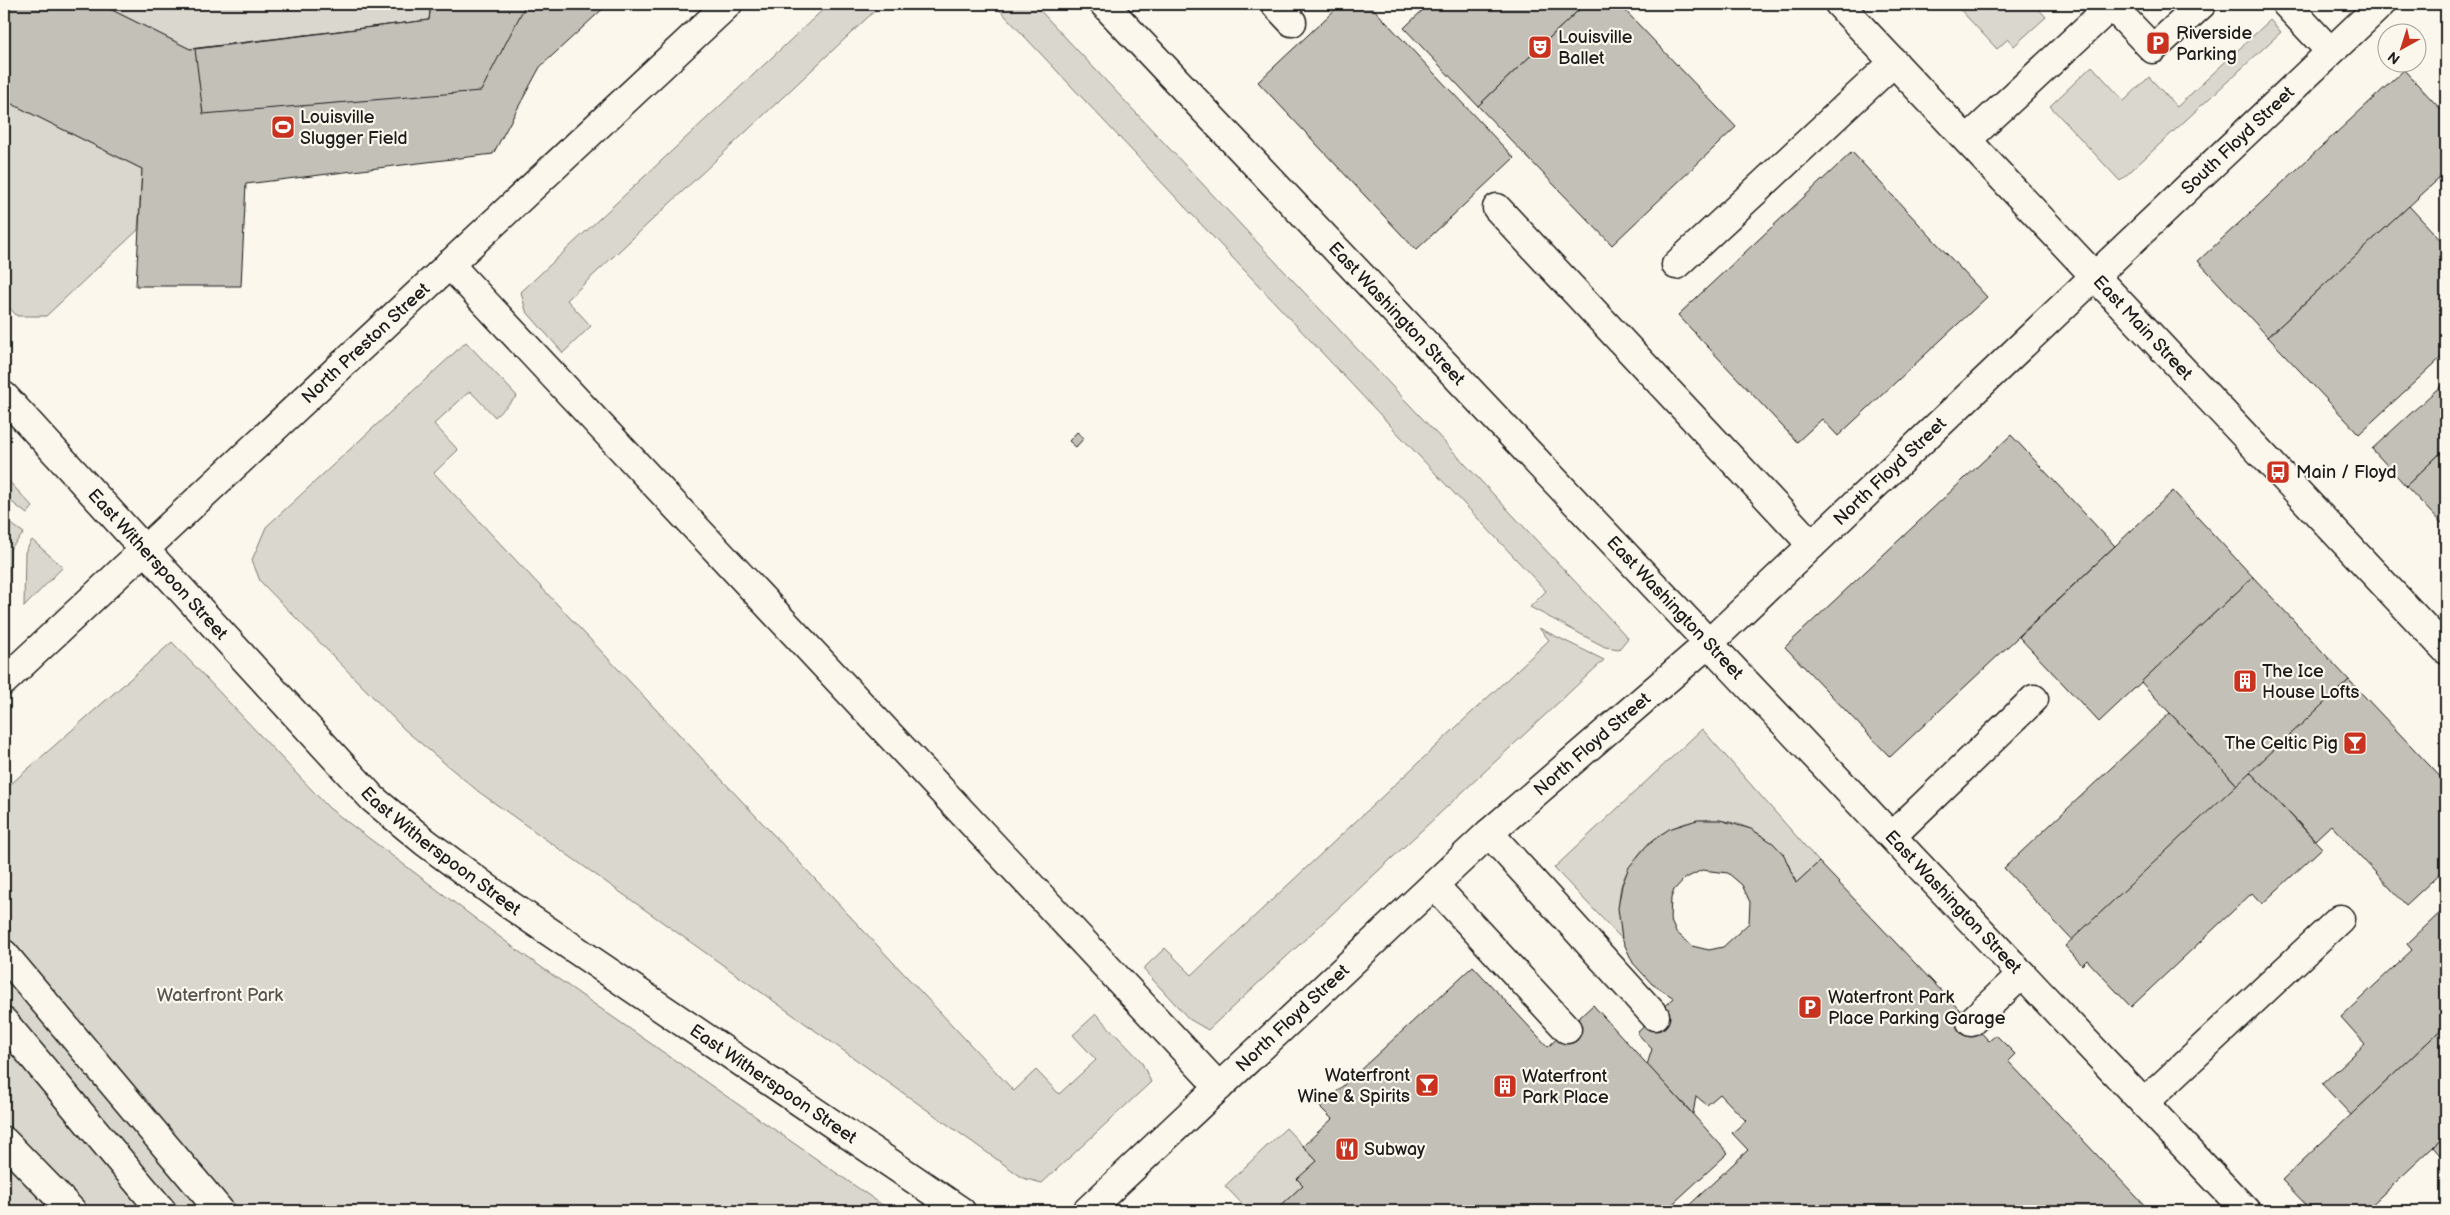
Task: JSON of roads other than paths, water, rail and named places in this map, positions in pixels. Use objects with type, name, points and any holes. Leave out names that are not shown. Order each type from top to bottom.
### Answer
[{"type":"main road","name":"North Preston Street","points":[[4,681],[728,4]]},
{"type":"main road","name":"East Washington Street","points":[[1104,4],[2246,1211]]},
{"type":"main road","name":"East Main Street","points":[[1839,4],[2446,650]]},
{"type":"main road","points":[[1967,140],[2111,4],[2153,50],[2202,4]]},
{"type":"main road","points":[[2286,4],[2330,51]]},
{"type":"main road","name":"South Floyd Street","points":[[2095,276],[2381,4]]},
{"type":"main road","points":[[1676,266],[1894,62]]},
{"type":"main road","points":[[1496,208],[1812,545]]},
{"type":"main road","points":[[450,264],[1219,1087]]},
{"type":"main road","name":"North Floyd Street","points":[[1087,1211],[1489,833],[1709,643],[2095,276]]},
{"type":"main road","name":"East Witherspoon Street","points":[[4,396],[373,799],[425,842],[518,910],[961,1211]]},
{"type":"main road","points":[[1892,836],[2034,699]]},
{"type":"main road","points":[[1489,833],[1655,1016]]},
{"type":"main road","points":[[1434,885],[1567,1029]]},
{"type":"main road","points":[[2144,1103],[2340,919]]},
{"type":"main road","points":[[4,954],[220,1211]]},
{"type":"main road","points":[[1971,1022],[2022,974]]},
{"type":"main road","points":[[4,1022],[162,1211]]},
{"type":"main road","points":[[4,1141],[72,1211]]},
{"type":"place","name":"Riverside Parking","points":[[2158,43]]},
{"type":"place","name":"Louisville Ballet","points":[[1540,47]]},
{"type":"place","name":"Louisville Slugger Field","points":[[283,127]]},
{"type":"place","name":"Main / Floyd","points":[[2278,472]]},
{"type":"place","name":"The Ice House Lofts","points":[[2245,681]]},
{"type":"place","name":"The Celtic Pig","points":[[2355,743]]},
{"type":"place","name":"Waterfront Park Place Parking Garage","points":[[1810,1007]]},
{"type":"place","name":"Waterfront Wine & Spirits","points":[[1427,1085]]},
{"type":"place","name":"Waterfront Park Place","points":[[1505,1086]]},
{"type":"place","name":"Subway","points":[[1347,1149]]},
{"type":"park label","name":"Waterfront Park","points":[[220,995]]}]
